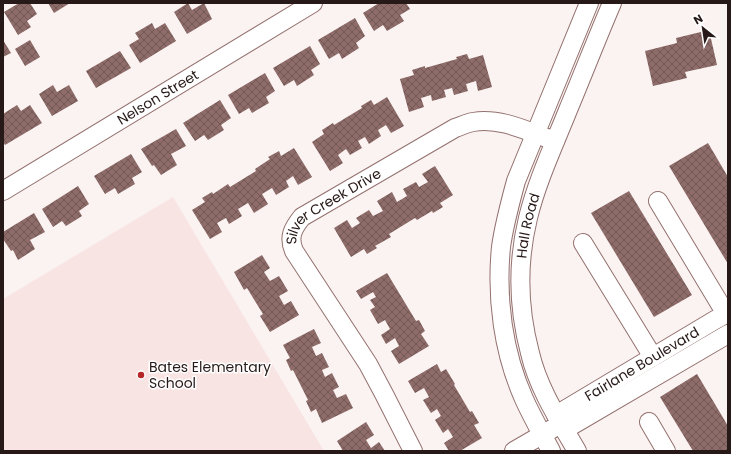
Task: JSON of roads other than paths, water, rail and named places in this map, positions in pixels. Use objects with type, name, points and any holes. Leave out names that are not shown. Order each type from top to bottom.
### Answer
[{"type":"street","name":"Nelson Street","points":[[3,191],[313,3]]},
{"type":"street","name":"Hall Road","points":[[551,451],[524,399],[511,364],[503,328],[499,283],[501,246],[508,210],[516,181],[590,3]]},
{"type":"street","name":"Hall Road","points":[[577,451],[547,399],[530,354],[523,320],[520,286],[522,251],[528,217],[535,194],[612,3]]},
{"type":"street","name":"Silver Creek Drive","points":[[413,451],[368,364],[294,250],[291,244],[291,235],[295,226],[302,217],[455,128],[473,122],[492,121],[508,124],[556,141]]},
{"type":"street","points":[[658,200],[727,314]]},
{"type":"street","points":[[583,243],[653,357]]},
{"type":"street","name":"Fairlane Boulevard","points":[[560,423],[653,357],[727,314]]},
{"type":"street","name":"Fairlane Boulevard","points":[[560,423],[728,334]]},
{"type":"street","points":[[649,422],[666,451]]},
{"type":"street","points":[[514,451],[560,423]]},
{"type":"place","name":"Bates Elementary School","points":[[141,375]]}]
